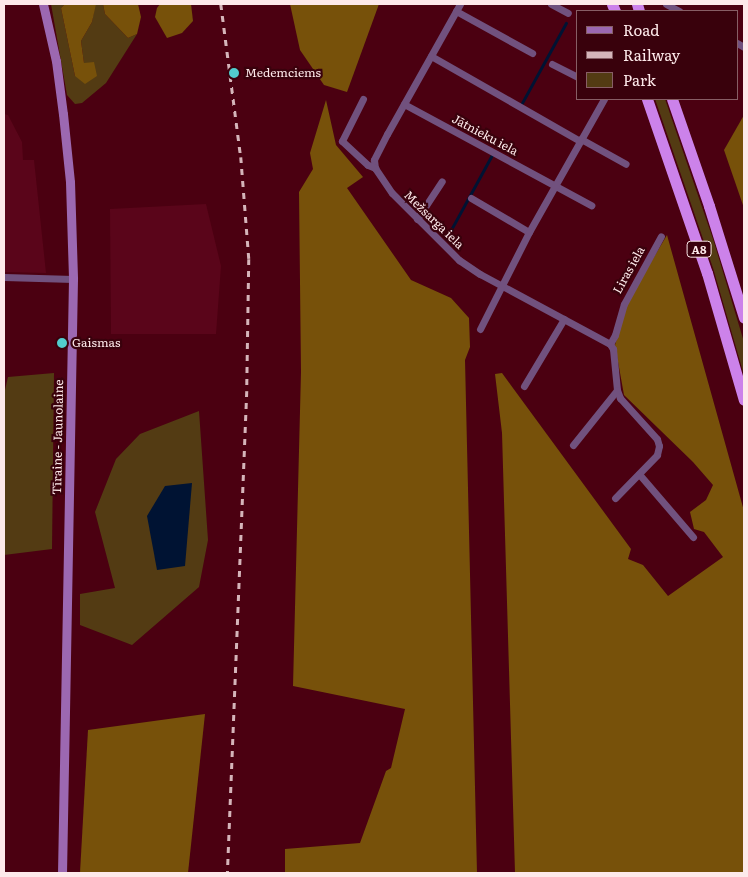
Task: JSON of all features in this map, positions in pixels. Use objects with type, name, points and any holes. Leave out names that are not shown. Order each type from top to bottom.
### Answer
[{"type":"highway","name":"A8","points":[[647,100],[707,273],[744,400]]},
{"type":"highway","name":"A8","points":[[672,100],[709,206],[744,318]]},
{"type":"main road","name":"Tīraine - Jaunolaine","points":[[44,4],[56,61],[66,141],[72,216],[73,279],[62,873]]},
{"type":"street","points":[[375,168],[374,160],[460,4]]},
{"type":"street","points":[[551,4],[568,13]]},
{"type":"street","points":[[666,4],[677,10]]},
{"type":"street","points":[[456,11],[532,53]]},
{"type":"street","points":[[431,56],[626,164]]},
{"type":"street","points":[[552,64],[576,76]]},
{"type":"street","name":"Mežsarga iela","points":[[362,99],[342,141],[368,165],[375,168],[392,193],[417,219],[459,260],[480,274],[610,344]]},
{"type":"street","points":[[480,329],[529,232],[603,100]]},
{"type":"street","name":"Jātnieku iela","points":[[404,104],[591,205]]},
{"type":"street","points":[[417,219],[442,181]]},
{"type":"street","points":[[471,198],[529,232]]},
{"type":"street","name":"Liras iela","points":[[610,344],[616,334],[624,304],[661,236]]},
{"type":"street","points":[[4,277],[73,279]]},
{"type":"street","points":[[524,386],[564,319]]},
{"type":"street","points":[[610,344],[613,349],[617,390],[620,398],[657,439],[659,446],[657,455],[615,498]]},
{"type":"street","points":[[573,445],[617,390]]},
{"type":"street","points":[[639,474],[693,537]]},
{"type":"shaded area","points":[[65,4],[96,4],[92,22],[81,41],[84,63],[94,62],[97,76],[85,84],[75,76],[61,8]]},
{"type":"shaded area","points":[[103,4],[138,4],[141,17],[137,34],[128,38],[105,14]]},
{"type":"shaded area","points":[[160,4],[191,4],[193,21],[182,33],[167,38],[155,17]]},
{"type":"shaded area","points":[[290,4],[379,4],[347,92],[324,85],[300,50]]},
{"type":"shaded area","points":[[326,100],[336,145],[363,177],[347,188],[411,280],[451,298],[469,318],[470,347],[465,360],[477,873],[285,873],[285,849],[360,843],[386,771],[391,768],[405,709],[293,686],[301,372],[299,192],[313,169],[310,153]]},
{"type":"shaded area","points":[[4,114],[8,115],[22,142],[23,160],[34,160],[46,273],[4,272]]},
{"type":"shaded area","points":[[744,115],[744,208],[724,150]]},
{"type":"shaded area","points":[[206,204],[221,266],[216,334],[111,334],[110,209]]},
{"type":"shaded area","points":[[667,235],[744,511],[744,873],[515,873],[502,433],[495,374],[502,373],[631,549],[628,559],[643,565],[668,596],[723,557],[704,532],[694,529],[690,512],[706,500],[713,485],[693,462],[624,395],[615,345],[628,301]]},
{"type":"shaded area","points":[[205,714],[188,873],[80,873],[88,730]]},
{"type":"green space","points":[[51,4],[65,4],[61,8],[75,76],[84,63],[81,41],[92,22],[95,4],[103,4],[105,14],[128,38],[137,34],[106,83],[82,103],[75,104],[67,95]]},
{"type":"green space","points":[[655,100],[665,100],[714,242],[744,342],[744,375],[713,268]]},
{"type":"green space","points":[[54,373],[52,549],[4,555],[4,394],[8,377]]},
{"type":"green space","points":[[199,411],[208,540],[199,587],[132,645],[80,625],[80,594],[115,588],[95,512],[116,459],[140,434]]},
{"type":"water","points":[[192,483],[185,566],[157,570],[147,516],[165,486]]},
{"type":"waterway","points":[[522,103],[566,23]]},
{"type":"waterway","points":[[446,239],[492,155]]},
{"type":"railway","points":[[221,4],[241,157],[249,259],[247,391],[228,873]]},
{"type":"place","name":"Medemciems","points":[[234,73]]},
{"type":"place","name":"Gaismas","points":[[62,343]]}]
